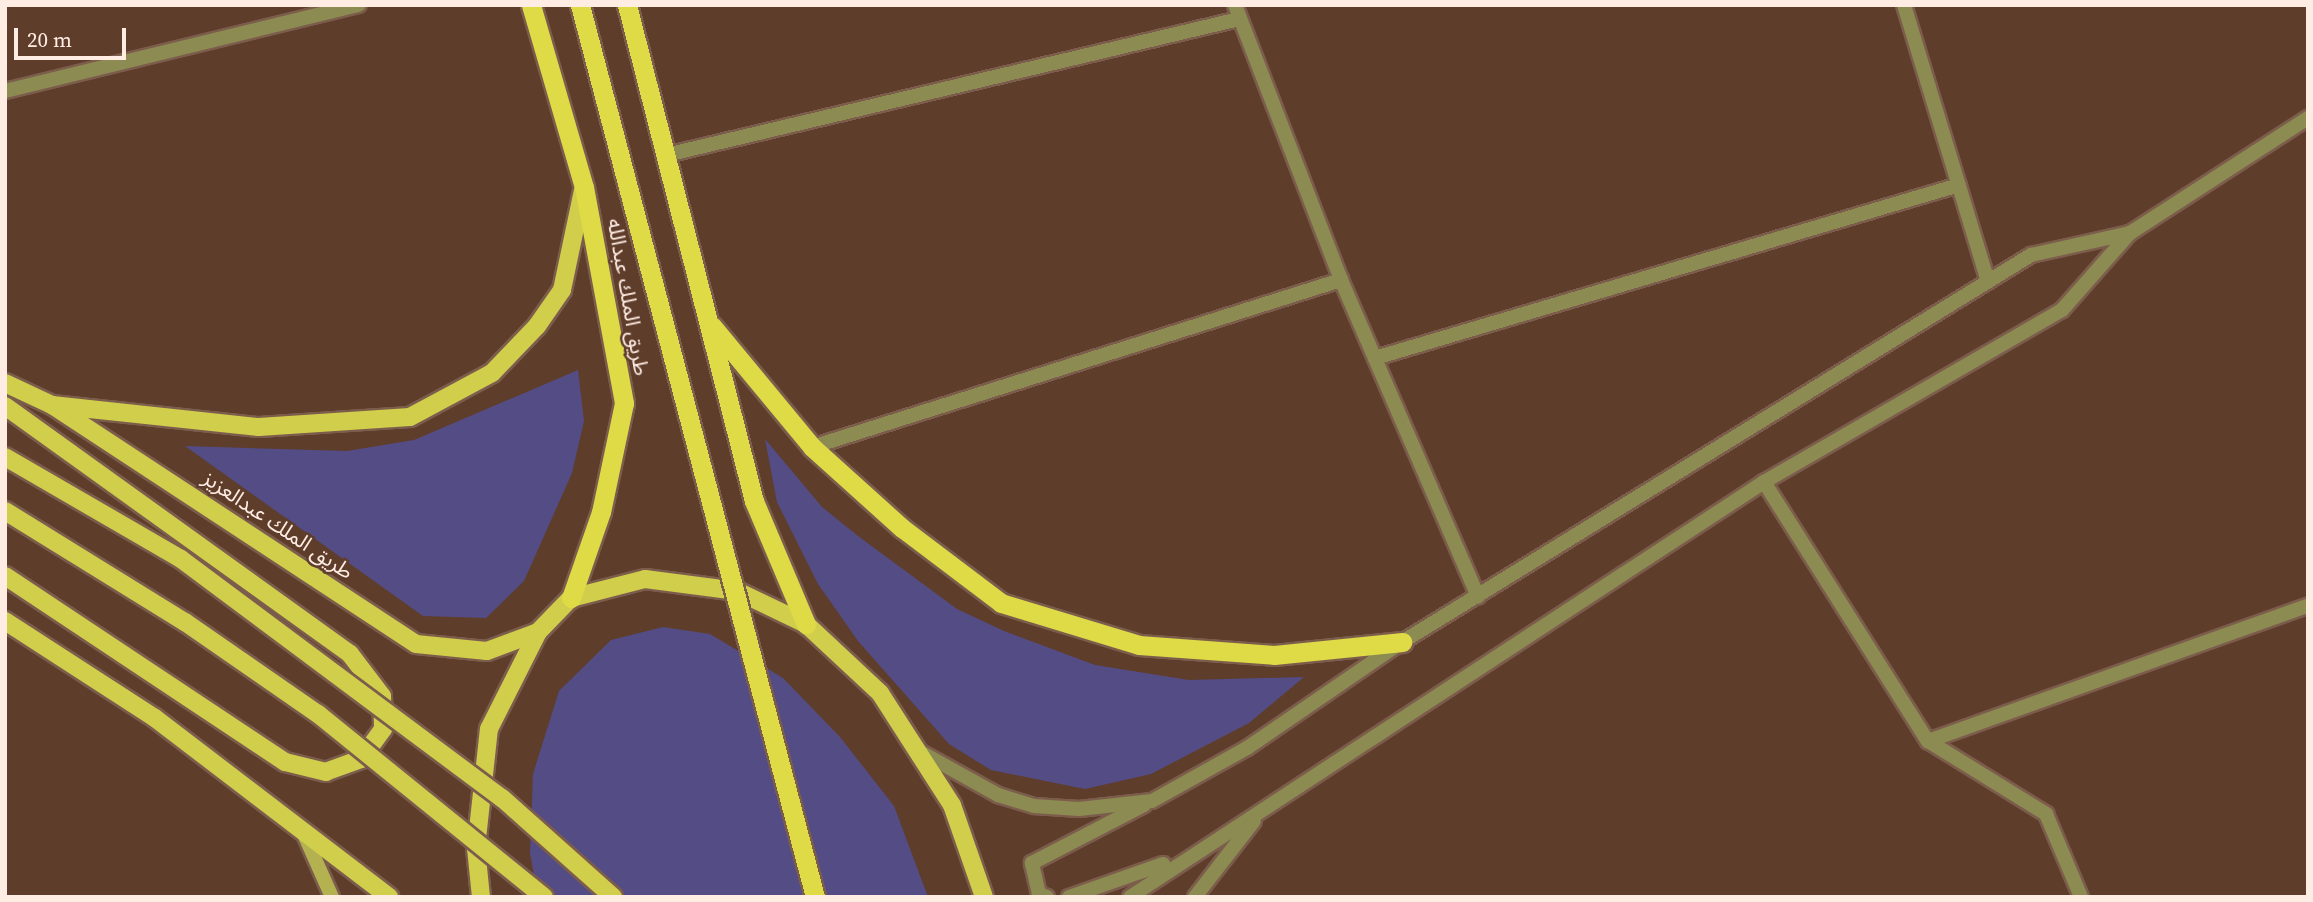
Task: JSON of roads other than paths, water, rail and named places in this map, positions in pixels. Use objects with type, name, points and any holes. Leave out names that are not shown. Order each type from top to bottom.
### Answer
[{"type":"highway","name":"طريق الملك عبدالله","points":[[531,5],[584,187],[624,403],[601,512],[572,598]]},
{"type":"highway","points":[[580,5],[815,897]]},
{"type":"highway","points":[[629,12],[712,326],[754,501],[806,624]]},
{"type":"highway","points":[[712,326],[812,447],[902,528],[1001,603],[1139,645],[1274,655],[1402,642]]},
{"type":"main road","points":[[52,405],[259,427],[410,417],[492,373],[537,326],[562,290],[584,187]]},
{"type":"main road","name":"طريق الملك عبدالعزيز","points":[[5,383],[52,405],[416,644],[486,651],[538,632]]},
{"type":"main road","points":[[5,406],[350,654],[382,696],[383,729],[361,759],[326,772],[285,762],[5,576]]},
{"type":"main road","points":[[5,457],[181,559],[502,798],[613,897]]},
{"type":"main road","points":[[5,511],[185,622],[318,714],[544,897]]},
{"type":"main road","points":[[481,897],[476,848],[489,729],[538,632],[572,598],[645,579],[737,591],[806,624],[880,693],[952,805],[984,897]]},
{"type":"main road","points":[[5,621],[299,821],[390,897]]},
{"type":"main road","points":[[299,821],[332,897]]},
{"type":"street","points":[[5,91],[359,5]]},
{"type":"street","points":[[1904,5],[1988,282]]},
{"type":"street","points":[[666,155],[1237,12],[1340,280],[1478,597]]},
{"type":"street","points":[[1130,897],[1193,851],[1764,482],[2062,310],[2130,233],[2308,118]]},
{"type":"street","points":[[1375,358],[1959,185]]},
{"type":"street","points":[[1047,897],[1039,894],[1032,863],[1247,748],[1402,642],[2031,255],[2130,233]]},
{"type":"street","points":[[812,447],[1340,280]]},
{"type":"street","points":[[1764,482],[1928,741],[2046,814],[2081,897]]},
{"type":"street","points":[[1928,741],[2308,606]]},
{"type":"street","points":[[916,749],[998,795],[1034,806],[1079,809],[1152,801]]},
{"type":"street","points":[[1195,897],[1237,836],[1287,792]]},
{"type":"street","points":[[1069,897],[1193,851]]}]
